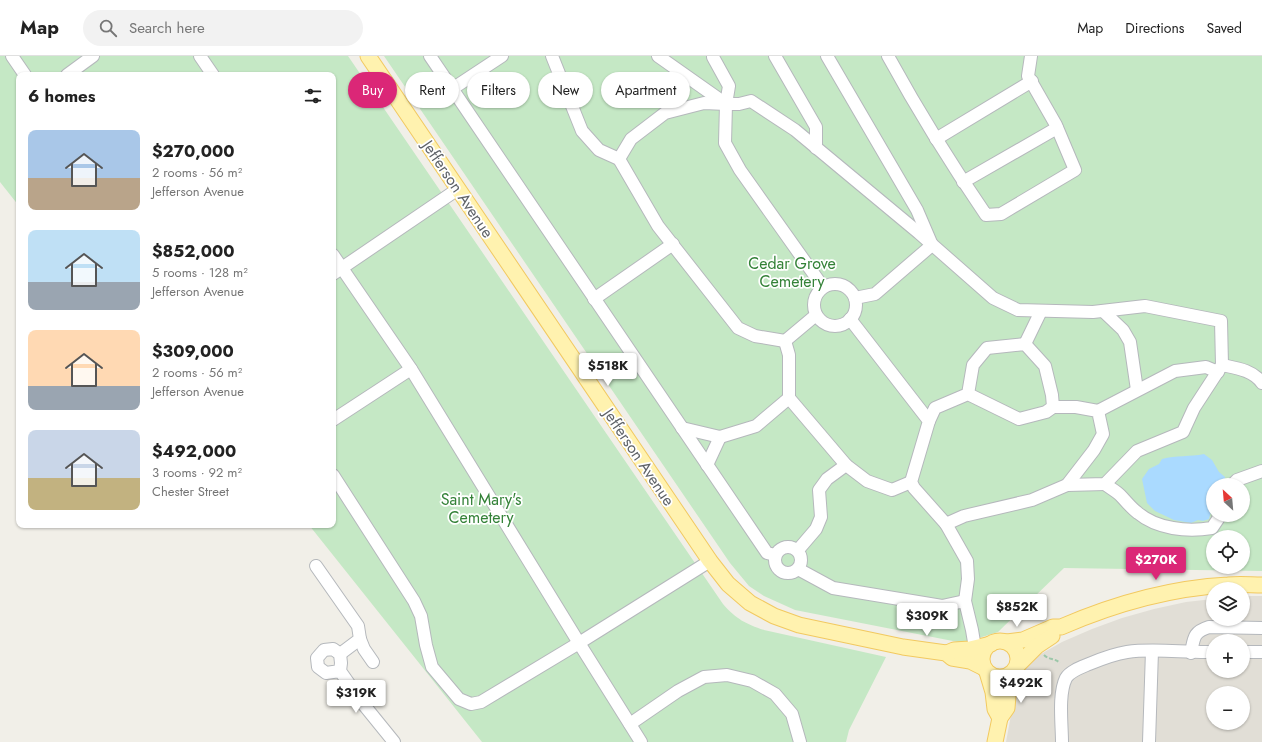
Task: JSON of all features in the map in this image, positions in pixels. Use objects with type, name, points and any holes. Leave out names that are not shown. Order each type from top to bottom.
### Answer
[{"type":"main road","name":"Jefferson Avenue","points":[[368,56],[710,561],[728,584],[750,603],[774,616],[799,625],[904,647],[946,653],[954,650],[975,648],[991,644]]},
{"type":"main road","points":[[1000,718],[995,709],[993,692],[982,659],[986,648],[991,644],[997,641],[1007,642],[1023,640],[1052,627],[1061,627],[1109,608],[1137,599],[1209,586],[1262,585]]},
{"type":"main road","points":[[986,670],[995,677],[1001,678],[1009,676],[1037,646],[1056,634],[1061,627]]},
{"type":"main road","points":[[995,742],[1000,718],[1007,708],[1009,684],[1019,658],[1013,646],[1007,642]]},
{"type":"main road","name":"Jefferson Avenue","points":[[946,653],[952,658],[970,661],[986,670]]},
{"type":"street","points":[[12,56],[23,72]]},
{"type":"street","points":[[69,72],[78,60],[93,56]]},
{"type":"street","points":[[200,56],[211,72]]},
{"type":"street","points":[[430,56],[441,72]]},
{"type":"street","points":[[459,84],[502,56]]},
{"type":"street","points":[[552,56],[582,131],[599,150],[619,159],[658,226],[738,328],[755,336],[785,341],[816,315]]},
{"type":"street","points":[[658,56],[726,104]]},
{"type":"street","points":[[713,56],[729,86],[726,104],[725,143],[740,170],[824,287]]},
{"type":"street","points":[[775,56],[816,127],[816,148]]},
{"type":"street","points":[[828,56],[917,210],[932,245]]},
{"type":"street","points":[[888,56],[936,139],[986,215],[1001,214],[1075,170],[1057,128],[1028,76],[1031,56]]},
{"type":"street","points":[[936,139],[1032,81]]},
{"type":"street","points":[[459,99],[767,553],[775,555]]},
{"type":"street","points":[[619,159],[631,139],[665,113],[704,103],[739,104],[751,101],[795,130],[993,298],[1018,310],[1093,312],[1145,306],[1222,321],[1220,369],[1194,408],[1183,432],[1136,451],[1105,484]]},
{"type":"street","points":[[963,182],[1057,128]]},
{"type":"street","points":[[458,189],[337,271],[411,369],[641,742]]},
{"type":"street","points":[[594,299],[673,244]]},
{"type":"street","points":[[855,298],[875,294],[932,245]]},
{"type":"street","points":[[834,283],[840,284],[847,287],[852,292],[855,298],[855,312],[847,322],[833,326],[826,324],[816,315],[813,308],[814,300],[816,294],[824,287],[834,283]]},
{"type":"street","points":[[1025,344],[1041,311]]},
{"type":"street","points":[[1103,311],[1123,330],[1130,342],[1137,390]]},
{"type":"street","points":[[850,319],[928,421]]},
{"type":"street","points":[[785,341],[789,355],[789,398],[846,465],[867,481],[892,490],[911,482]]},
{"type":"street","points":[[968,394],[972,365],[987,348],[1025,344]]},
{"type":"street","points":[[1025,344],[1046,366],[1054,407]]},
{"type":"street","points":[[975,648],[965,601],[968,579],[967,561],[946,524],[914,488],[911,482],[928,421],[934,408],[968,394],[1019,419],[1046,412],[1054,407],[1076,407],[1098,411],[1175,371],[1206,367],[1246,370],[1262,383]]},
{"type":"street","points":[[336,418],[411,369]]},
{"type":"street","points":[[682,428],[720,438],[756,426],[789,398]]},
{"type":"street","points":[[1067,485],[1094,450],[1103,434],[1098,411]]},
{"type":"street","points":[[707,464],[720,438]]},
{"type":"street","points":[[798,550],[816,529],[821,517],[819,490],[827,479],[846,465]]},
{"type":"street","points":[[1243,478],[1262,471]]},
{"type":"street","points":[[336,480],[414,601],[421,616],[426,645],[432,667],[459,699],[471,704],[481,702],[710,561]]},
{"type":"street","points":[[946,524],[964,516],[1032,500],[1067,485],[1105,484],[1120,495],[1137,513],[1150,522],[1162,526],[1198,530],[1212,528],[1216,522]]},
{"type":"street","points":[[781,548],[794,548],[798,550],[801,563],[798,569],[793,572],[788,573],[780,571],[775,564],[775,555],[781,548]]},
{"type":"street","points":[[316,566],[358,626],[364,649],[373,662]]},
{"type":"street","points":[[798,569],[833,588],[942,606],[965,601]]},
{"type":"street","points":[[1191,653],[1194,635],[1200,629],[1209,627],[1262,628]]},
{"type":"street","points":[[340,654],[360,638]]},
{"type":"street","points":[[340,671],[326,673],[318,667],[317,658],[324,650],[333,649],[340,654],[342,663],[340,671],[364,705],[394,742]]},
{"type":"street","points":[[1149,742],[1152,651]]},
{"type":"street","points":[[1062,742],[1062,691],[1067,677],[1079,668],[1104,658],[1127,652],[1206,652]]},
{"type":"street","points":[[1250,652],[1262,652]]},
{"type":"street","points":[[630,724],[678,691],[704,677],[727,675],[752,681],[775,694],[792,714],[800,742]]},
{"type":"path","points":[[1042,652],[1049,659],[1060,663]]},
{"type":"shaded area","points":[[1250,596],[1262,596],[1262,742],[1006,742],[1018,677],[1022,669],[1034,658],[1062,642],[1092,629],[1122,618],[1186,602],[1206,600],[1206,626],[1250,626]]},
{"type":"green space","name":"Saint Mary's Cemetery","points":[[0,56],[348,56],[359,72],[348,72],[348,108],[384,108],[723,604],[732,614],[752,626],[764,630],[886,657],[849,730],[846,742],[482,742],[311,528],[336,528],[336,72],[16,72],[16,202],[0,182]]},
{"type":"green space","name":"Cedar Grove Cemetery","points":[[384,56],[1262,56],[1262,571],[1250,571],[1250,530],[1206,530],[1206,570],[1064,568],[998,632],[963,643],[795,610],[764,596],[749,586],[730,563],[419,108],[459,108],[459,72],[405,72],[405,87],[397,75],[397,72],[395,72]]},
{"type":"water","points":[[1204,454],[1212,460],[1219,472],[1225,477],[1206,478],[1206,520],[1198,520],[1191,523],[1174,520],[1155,511],[1147,503],[1142,479],[1149,469],[1159,464],[1162,459]]}]
